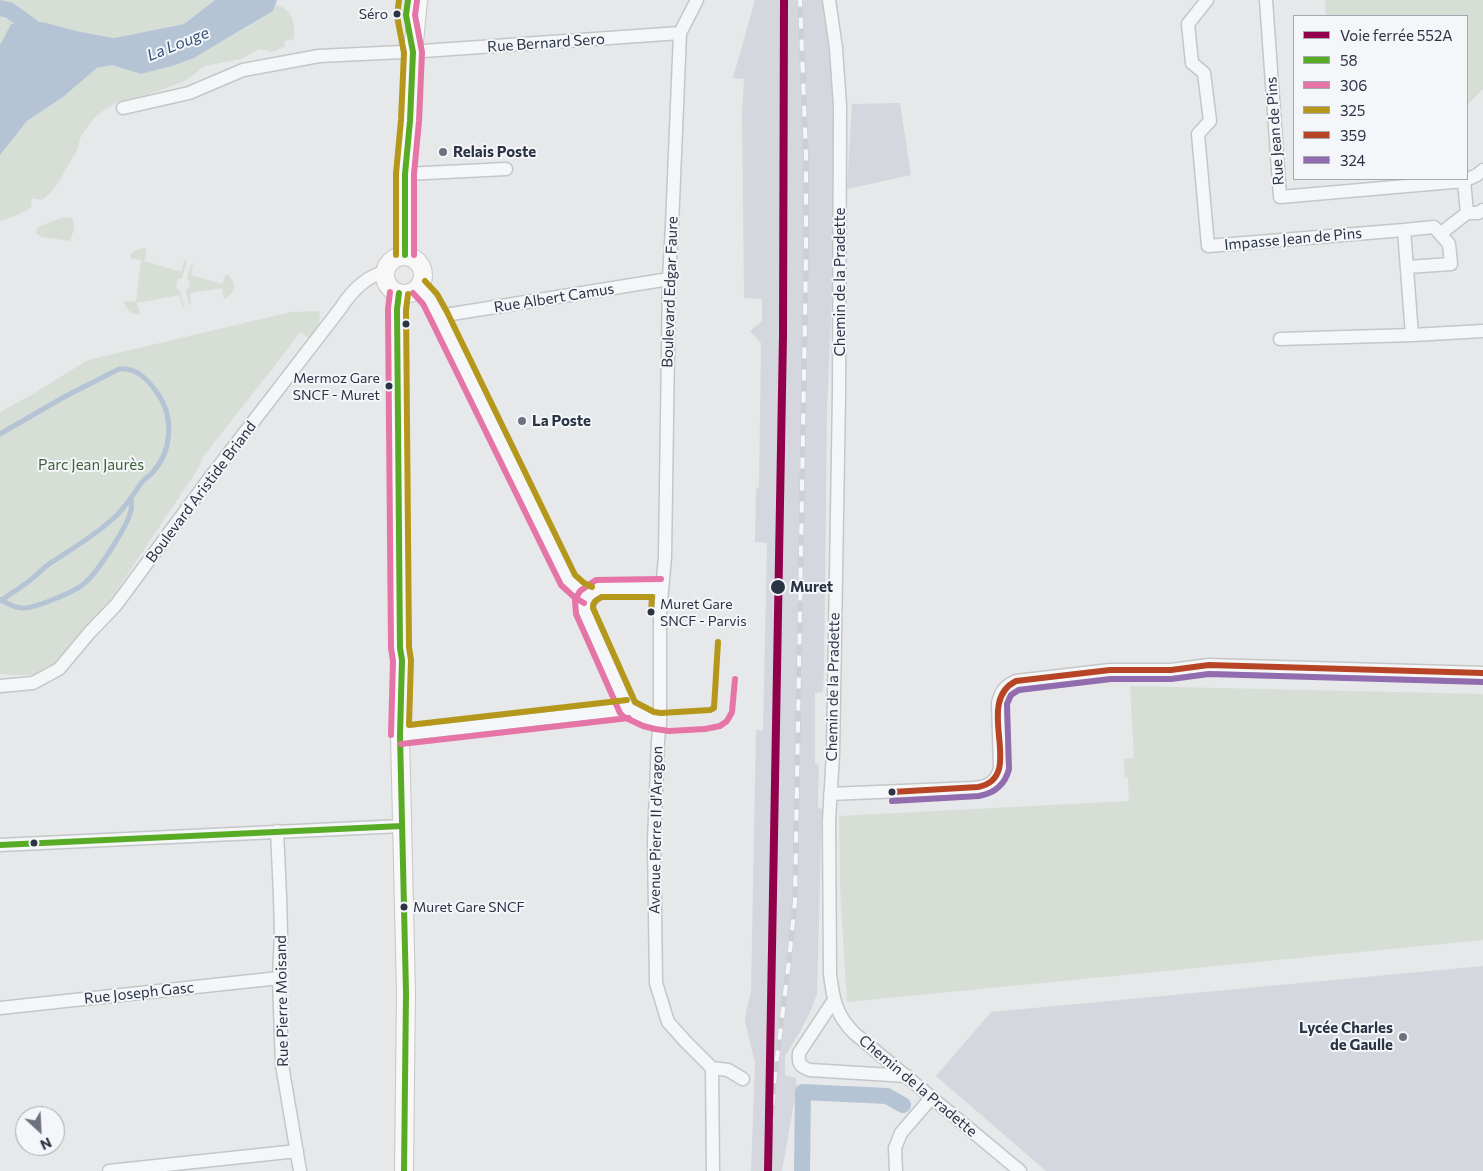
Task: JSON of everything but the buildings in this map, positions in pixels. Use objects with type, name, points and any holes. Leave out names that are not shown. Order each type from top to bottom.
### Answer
[{"type":"main road","points":[[408,0],[406,14],[413,52]]},
{"type":"main road","points":[[405,255],[405,174],[418,0]]},
{"type":"main road","points":[[405,255],[415,259],[422,269],[422,282],[419,287],[408,294],[399,293],[390,288],[385,272],[391,260],[405,255]]},
{"type":"main road","points":[[399,293],[397,310],[400,648],[402,660],[400,735],[406,992],[404,1171]]},
{"type":"street","name":"Boulevard Edgar Faure","points":[[660,722],[660,612],[665,557],[669,279],[680,33],[697,0]]},
{"type":"street","name":"Chemin de la Pradette","points":[[829,0],[836,48],[840,106],[839,414],[833,744],[829,821],[830,974],[834,1000],[846,1024],[1020,1171]]},
{"type":"street","name":"Impasse Jean de Pins","points":[[1207,0],[1188,24],[1188,32],[1192,63],[1204,73],[1210,121],[1198,134],[1208,246],[1434,227],[1440,234]]},
{"type":"street","name":"Rue Jean de Pins","points":[[1266,0],[1280,197],[1464,181]]},
{"type":"street","name":"Rue Bernard Sero","points":[[124,108],[190,92],[243,70],[319,56],[413,52],[680,33]]},
{"type":"street","points":[[405,174],[506,169]]},
{"type":"street","name":"Rue Jean de Pins","points":[[1468,179],[1483,170]]},
{"type":"street","points":[[1464,181],[1466,213]]},
{"type":"street","points":[[1407,267],[1451,264],[1449,244],[1440,234],[1466,213],[1478,213],[1483,210]]},
{"type":"street","points":[[1404,230],[1412,335]]},
{"type":"street","name":"Boulevard Aristide Briand","points":[[0,686],[33,683],[59,669],[116,604],[350,294],[375,274],[385,272]]},
{"type":"street","name":"Rue Albert Camus","points":[[439,316],[669,279]]},
{"type":"street","points":[[419,287],[430,299],[439,316],[568,580],[588,595]]},
{"type":"street","points":[[1280,339],[1483,331]]},
{"type":"street","points":[[628,709],[584,610],[584,602],[588,595],[599,588],[661,588]]},
{"type":"street","points":[[830,794],[973,788],[988,785],[997,778],[1000,768],[998,703],[1000,694],[1004,688],[1016,681],[1110,670],[1171,670],[1209,665],[1483,673]]},
{"type":"street","points":[[400,735],[628,709],[651,720],[660,722]]},
{"type":"street","name":"Avenue Pierre II d'Aragon","points":[[660,722],[654,842],[656,983],[668,1022],[712,1068]]},
{"type":"street","points":[[0,845],[402,826]]},
{"type":"street","name":"Rue Pierre Moisand","points":[[278,831],[281,925],[279,978],[282,1065],[300,1171]]},
{"type":"street","name":"Rue Joseph Gasc","points":[[0,1008],[279,978]]},
{"type":"street","points":[[834,1000],[799,1053],[798,1059],[803,1068],[907,1076]]},
{"type":"street","points":[[713,1171],[712,1068],[728,1070],[743,1079]]},
{"type":"street","points":[[896,1171],[895,1148],[900,1133],[932,1097]]},
{"type":"street","points":[[110,1171],[297,1151]]},
{"type":"shaded area","points":[[755,0],[822,0],[832,80],[835,223],[827,410],[824,670],[823,692],[815,693],[815,764],[819,765],[818,808],[822,809],[817,994],[800,1032],[785,1056],[785,1075],[796,1078],[797,1086],[782,1171],[751,1171],[755,1063],[745,1021],[751,992],[756,730],[763,730],[767,543],[755,542],[756,488],[759,487],[761,343],[750,331],[762,321],[762,299],[744,298],[742,111],[744,79],[733,78]]},
{"type":"shaded area","points":[[900,103],[911,175],[847,189],[852,104]]},
{"type":"shaded area","points":[[1483,966],[1483,1171],[1046,1171],[936,1076],[991,1012]]},
{"type":"green space","points":[[0,0],[215,0],[184,24],[114,38],[76,31],[43,22],[11,24],[0,45]]},
{"type":"green space","points":[[1325,0],[1483,0],[1483,89],[1468,104],[1468,15],[1326,15]]},
{"type":"green space","points":[[275,5],[286,9],[292,18],[294,39],[284,41],[285,46],[272,52],[260,49],[241,59],[205,66],[185,81],[152,93],[120,101],[105,109],[94,118],[81,136],[77,150],[50,193],[42,200],[32,198],[31,208],[0,221],[0,155],[27,121],[63,97],[97,68],[112,65],[141,74],[172,66],[194,58],[246,28],[273,11]]},
{"type":"green space","points":[[64,217],[72,218],[74,223],[71,241],[41,237],[36,233],[38,227]]},
{"type":"green space","points":[[147,249],[144,261],[181,272],[185,260],[187,261],[182,278],[178,279],[176,286],[180,291],[183,307],[179,295],[137,303],[140,314],[132,313],[126,307],[124,301],[136,302],[141,260],[130,258],[135,251]]},
{"type":"green space","points":[[192,263],[191,275],[222,284],[226,274],[230,277],[234,284],[231,293],[224,299],[222,288],[190,293],[191,305],[189,305],[186,290],[190,286],[187,278]]},
{"type":"green space","name":"Parc Jean Jaurès","points":[[319,311],[319,323],[313,336],[310,339],[300,332],[203,457],[198,469],[113,596],[82,630],[63,656],[52,667],[41,673],[23,675],[0,674],[0,412],[88,360],[291,312]]},
{"type":"green space","points":[[1130,686],[1483,694],[1483,940],[847,1002],[840,887],[839,816],[1129,801],[1128,777],[1125,777],[1124,759],[1134,758]]},
{"type":"water","name":"La Louge","points":[[215,0],[277,0],[273,11],[194,58],[141,74],[112,65],[97,68],[63,97],[27,121],[0,155],[0,45],[11,24],[43,22],[76,31],[114,38],[184,24]]},
{"type":"waterway","points":[[0,8],[9,10],[45,36]]},
{"type":"waterway","points":[[0,434],[64,397],[119,369],[131,370],[151,384],[167,413],[169,434],[164,454],[159,464],[142,482],[117,515],[93,535],[49,564],[28,582],[0,601]]},
{"type":"waterway","points":[[1,600],[11,606],[28,608],[45,603],[81,586],[105,559],[119,537],[129,517],[131,498]]},
{"type":"waterway","points":[[802,1171],[803,1092],[887,1096],[903,1105]]},
{"type":"railway","points":[[768,1171],[774,1083],[795,901],[806,257],[806,155],[800,0]]},
{"type":"rail line","name":"552A","points":[[768,1171],[783,336],[784,0]]},
{"type":"transit line","name":"325","points":[[396,255],[396,174],[404,53],[397,16],[399,0]]},
{"type":"transit line","name":"58","points":[[405,255],[405,174],[410,121],[413,52],[406,15],[408,0]]},
{"type":"transit line","name":"306","points":[[414,255],[414,174],[419,121],[422,52],[415,15],[417,1]]},
{"type":"transit line","name":"325","points":[[425,281],[437,294],[447,312],[575,575],[592,587]]},
{"type":"transit line","name":"306","points":[[390,292],[388,309],[391,648],[393,661],[391,735]]},
{"type":"transit line","name":"58","points":[[399,293],[397,309],[400,648],[402,660],[400,735],[406,993],[404,1171]]},
{"type":"transit line","name":"306","points":[[413,293],[423,304],[561,585],[584,603]]},
{"type":"transit line","name":"325","points":[[408,294],[406,310],[409,647],[411,660],[409,725],[627,700]]},
{"type":"transit line","name":"306","points":[[661,579],[596,580],[580,591],[575,600],[576,614],[620,713],[624,717],[643,726],[669,731],[705,729],[720,726],[727,721],[732,712],[735,679]]},
{"type":"transit line","name":"325","points":[[651,612],[652,597],[602,597],[595,601],[593,606],[635,702],[654,712],[710,710],[714,708],[718,642]]},
{"type":"transit line","name":"359","points":[[892,792],[978,787],[992,780],[999,769],[999,705],[1004,691],[1016,681],[1110,670],[1171,670],[1209,665],[1483,673]]},
{"type":"transit line","name":"324","points":[[892,801],[979,796],[990,793],[1002,784],[1009,769],[1007,704],[1011,695],[1019,690],[1111,679],[1171,679],[1209,674],[1483,682]]},
{"type":"transit line","name":"306","points":[[401,744],[629,718]]},
{"type":"transit line","name":"58","points":[[0,845],[402,826]]},
{"type":"place","name":"Séro","points":[[397,14]]},
{"type":"place","name":"Relais Poste","points":[[443,152]]},
{"type":"place","name":"Mermoz Gare SNCF - Muret","points":[[389,386]]},
{"type":"place","name":"La Poste","points":[[522,421]]},
{"type":"place","name":"Muret","points":[[778,587]]},
{"type":"place","name":"Muret Gare SNCF - Parvis","points":[[651,612]]},
{"type":"place","name":"Muret Gare SNCF","points":[[404,907]]},
{"type":"place","name":"Lycée Charles de Gaulle","points":[[1403,1037]]}]
